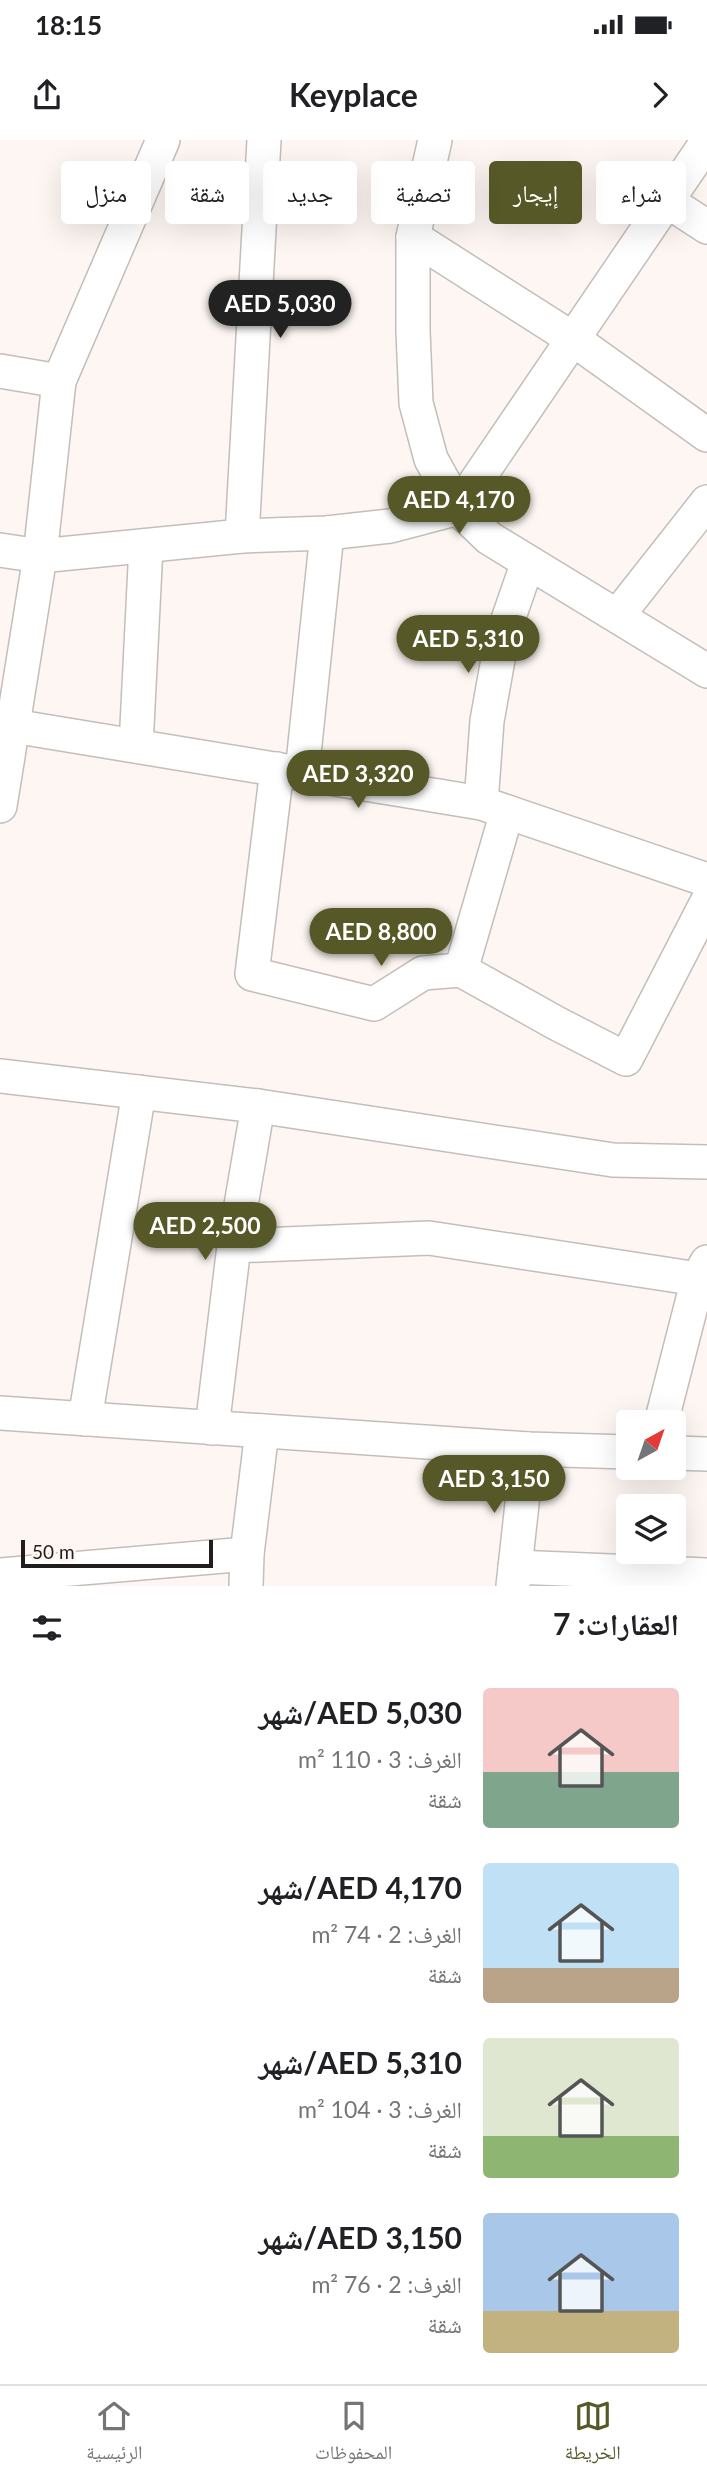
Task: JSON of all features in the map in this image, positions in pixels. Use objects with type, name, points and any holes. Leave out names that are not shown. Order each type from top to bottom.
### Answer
[{"type":"street","points":[[0,806],[40,556],[59,381],[163,140]]},
{"type":"street","points":[[242,536],[264,140]]},
{"type":"street","points":[[435,140],[413,237],[412,331],[416,403],[431,459],[458,508],[489,538],[707,671]]},
{"type":"street","points":[[686,173],[707,142]]},
{"type":"street","points":[[686,213],[707,227]]},
{"type":"street","points":[[0,550],[40,556],[242,536],[327,533],[390,526],[458,508],[651,224]]},
{"type":"street","points":[[413,237],[573,340],[707,435]]},
{"type":"street","points":[[0,371],[59,381]]},
{"type":"street","points":[[618,615],[707,502]]},
{"type":"street","points":[[327,533],[290,771],[252,974],[374,1004],[423,972],[461,970],[556,1024],[626,1059],[707,902]]},
{"type":"street","points":[[136,746],[146,546]]},
{"type":"street","points":[[461,970],[494,807],[487,721],[502,637],[528,562]]},
{"type":"street","points":[[13,726],[494,807],[707,880]]},
{"type":"street","points":[[0,1076],[258,1106],[613,1160],[707,1162]]},
{"type":"street","points":[[85,1419],[139,1092]]},
{"type":"street","points":[[212,1428],[234,1246],[258,1106]]},
{"type":"street","points":[[234,1246],[429,1238],[702,1271],[665,1410]]},
{"type":"street","points":[[0,1413],[528,1449],[616,1452]]},
{"type":"street","points":[[246,1586],[247,1553],[262,1431]]},
{"type":"street","points":[[528,1449],[514,1576],[707,1575]]},
{"type":"street","points":[[686,1453],[707,1454]]},
{"type":"street","points":[[0,1575],[247,1553]]}]
